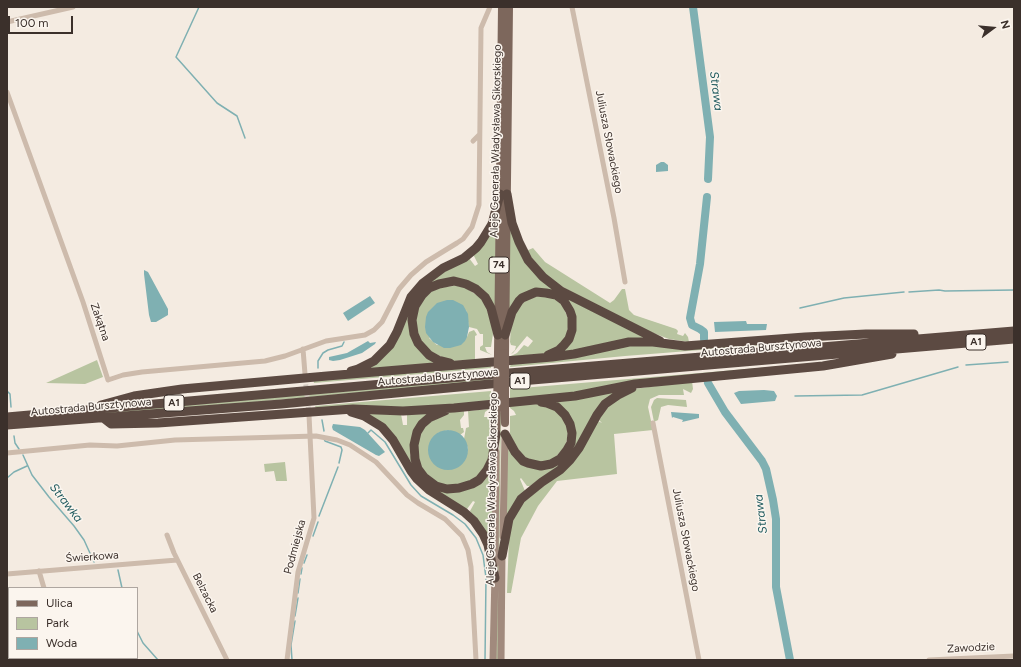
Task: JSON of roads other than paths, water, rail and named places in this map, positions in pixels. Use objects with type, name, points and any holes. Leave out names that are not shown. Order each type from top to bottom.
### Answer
[{"type":"highway","points":[[503,194],[512,223],[528,260],[549,282],[561,291],[592,307],[646,334],[673,345]]},
{"type":"highway","points":[[332,375],[358,369],[374,361],[382,354],[394,338],[411,297],[419,287],[431,276],[468,254],[481,242],[492,224],[503,194]]},
{"type":"highway","points":[[471,364],[453,364],[438,360],[429,355],[418,343],[413,329],[412,317],[415,306],[425,292],[434,286],[450,282],[461,282],[471,286],[482,293],[488,302],[501,335]]},
{"type":"highway","points":[[501,335],[512,312],[519,301],[526,295],[541,292],[560,298],[567,305],[572,317],[573,324],[571,335],[567,342],[559,350],[535,358]]},
{"type":"highway","name":"Autostrada Bursztynowa","points":[[7,417],[1014,331]]},
{"type":"highway","points":[[86,410],[113,401],[155,393],[332,375],[535,358],[571,354],[629,342],[684,346],[866,334],[974,334]]},
{"type":"highway","name":"Autostrada Bursztynowa","points":[[7,425],[281,404],[532,380],[1014,339]]},
{"type":"highway","points":[[102,417],[112,424],[158,423],[332,410],[353,409],[403,411],[454,408],[587,395],[627,385],[823,366],[938,345]]},
{"type":"highway","points":[[502,556],[509,519],[521,499],[560,470],[570,460],[579,448],[597,414],[609,400],[630,389],[655,382]]},
{"type":"highway","points":[[454,408],[429,418],[419,428],[415,437],[414,452],[420,473],[432,483],[447,489],[466,487],[476,482],[483,476],[490,465],[500,434],[523,461],[532,465],[541,466],[551,464],[560,459],[571,443],[572,433],[570,424],[565,415],[557,407],[547,403],[529,401]]},
{"type":"highway","points":[[332,410],[364,416],[382,428],[393,440],[418,480],[429,490],[464,512],[474,521],[483,534],[488,545],[494,578]]},
{"type":"main road","name":"Aleje Generała Władysława Sikorskiego","points":[[502,7],[503,194]]},
{"type":"main road","name":"Aleje Generała Władysława Sikorskiego","points":[[493,660],[494,578],[500,434],[504,423],[501,335],[503,194],[509,7]]},
{"type":"main road","name":"Aleje Generała Władysława Sikorskiego","points":[[501,353],[497,409],[500,434],[502,556],[501,660]]},
{"type":"street","points":[[7,22],[73,7]]},
{"type":"street","points":[[305,374],[303,349],[326,341],[366,334],[374,330],[382,322],[399,289],[410,275],[426,262],[457,243],[467,234],[475,220],[478,205],[481,28],[490,7]]},
{"type":"street","name":"Juliusza Słowackiego","points":[[572,7],[626,282]]},
{"type":"street","name":"Zakątna","points":[[7,92],[72,271],[108,380],[123,375],[142,372],[265,361],[285,356],[303,349]]},
{"type":"street","points":[[473,141],[479,135]]},
{"type":"street","name":"Podmiejska","points":[[287,660],[298,572],[314,518],[309,416]]},
{"type":"street","name":"Juliusza Słowackiego","points":[[653,423],[699,660]]},
{"type":"street","points":[[7,453],[90,445],[117,446],[175,440],[311,436],[324,436],[337,440],[365,454],[383,467],[407,495],[446,519],[462,536],[468,550],[471,567],[476,660]]},
{"type":"street","name":"Belzacka","points":[[167,535],[177,560],[227,660]]},
{"type":"street","name":"Świerkowa","points":[[7,574],[177,560]]},
{"type":"street","points":[[39,571],[44,587]]},
{"type":"street","name":"Zawodzie","points":[[929,660],[1014,656]]},
{"type":"water","points":[[661,162],[668,165],[668,171],[656,172],[656,165]]},
{"type":"water","points":[[144,270],[148,272],[168,309],[168,315],[156,322],[151,322],[149,315]]},
{"type":"water","points":[[370,296],[375,303],[348,321],[343,313]]},
{"type":"water","points":[[453,300],[463,305],[468,314],[469,327],[467,337],[461,345],[444,348],[433,342],[426,333],[425,327],[428,312],[437,303]]},
{"type":"water","points":[[746,321],[747,324],[767,324],[766,330],[715,332],[714,322]]},
{"type":"water","points":[[368,341],[370,343],[376,342],[362,353],[340,360],[329,360],[329,357],[347,353]]},
{"type":"water","points":[[739,391],[774,391],[777,396],[775,401],[741,404],[734,393]]},
{"type":"water","points":[[671,412],[699,414],[699,418],[682,422],[683,420],[672,418]]},
{"type":"water","points":[[333,424],[360,427],[365,430],[385,452],[379,456],[376,455],[333,430]]},
{"type":"water","points":[[448,430],[456,432],[462,436],[466,442],[468,450],[466,458],[462,464],[456,468],[448,470],[440,468],[434,464],[430,458],[428,450],[430,442],[434,436],[440,432]]},
{"type":"waterway","points":[[199,7],[176,57],[217,103],[237,116],[245,138]]},
{"type":"waterway","name":"Strawa","points":[[693,7],[710,137],[708,179]]},
{"type":"waterway","name":"Strawa","points":[[704,339],[704,332],[692,325],[690,318],[700,264],[707,197]]},
{"type":"waterway","points":[[909,292],[939,290],[1014,290]]},
{"type":"waterway","points":[[800,308],[844,298],[904,292]]},
{"type":"waterway","points":[[318,368],[318,361],[323,353],[342,346],[344,342]]},
{"type":"waterway","points":[[966,365],[1008,362]]},
{"type":"waterway","points":[[795,396],[862,395],[958,367]]},
{"type":"waterway","name":"Strawa","points":[[708,383],[725,412],[762,461],[766,469],[776,519],[776,587],[790,660]]},
{"type":"waterway","name":"Strawka","points":[[7,391],[10,394],[11,407]]},
{"type":"waterway","points":[[322,420],[324,431]]},
{"type":"waterway","points":[[368,433],[371,430],[385,442],[411,485],[421,496],[465,524],[476,538],[483,555],[486,578],[485,660]]},
{"type":"waterway","name":"Strawka","points":[[14,436],[15,443],[19,449]]},
{"type":"waterway","points":[[324,439],[325,441],[341,447],[342,450],[339,463]]},
{"type":"waterway","name":"Strawka","points":[[23,455],[32,475],[84,540],[94,562]]},
{"type":"waterway","points":[[7,478],[14,472],[27,466]]},
{"type":"waterway","points":[[319,516],[338,467]]},
{"type":"waterway","points":[[313,536],[318,522]]},
{"type":"waterway","points":[[304,563],[307,555]]},
{"type":"waterway","points":[[301,574],[302,568]]},
{"type":"waterway","name":"Strawka","points":[[118,570],[122,587]]},
{"type":"waterway","points":[[298,593],[300,579]]},
{"type":"waterway","points":[[295,616],[298,598]]},
{"type":"waterway","points":[[292,660],[291,645],[295,621]]},
{"type":"waterway","name":"Strawka","points":[[138,633],[143,643],[158,660]]},
{"type":"tunnel","points":[[305,377],[309,414]]}]
